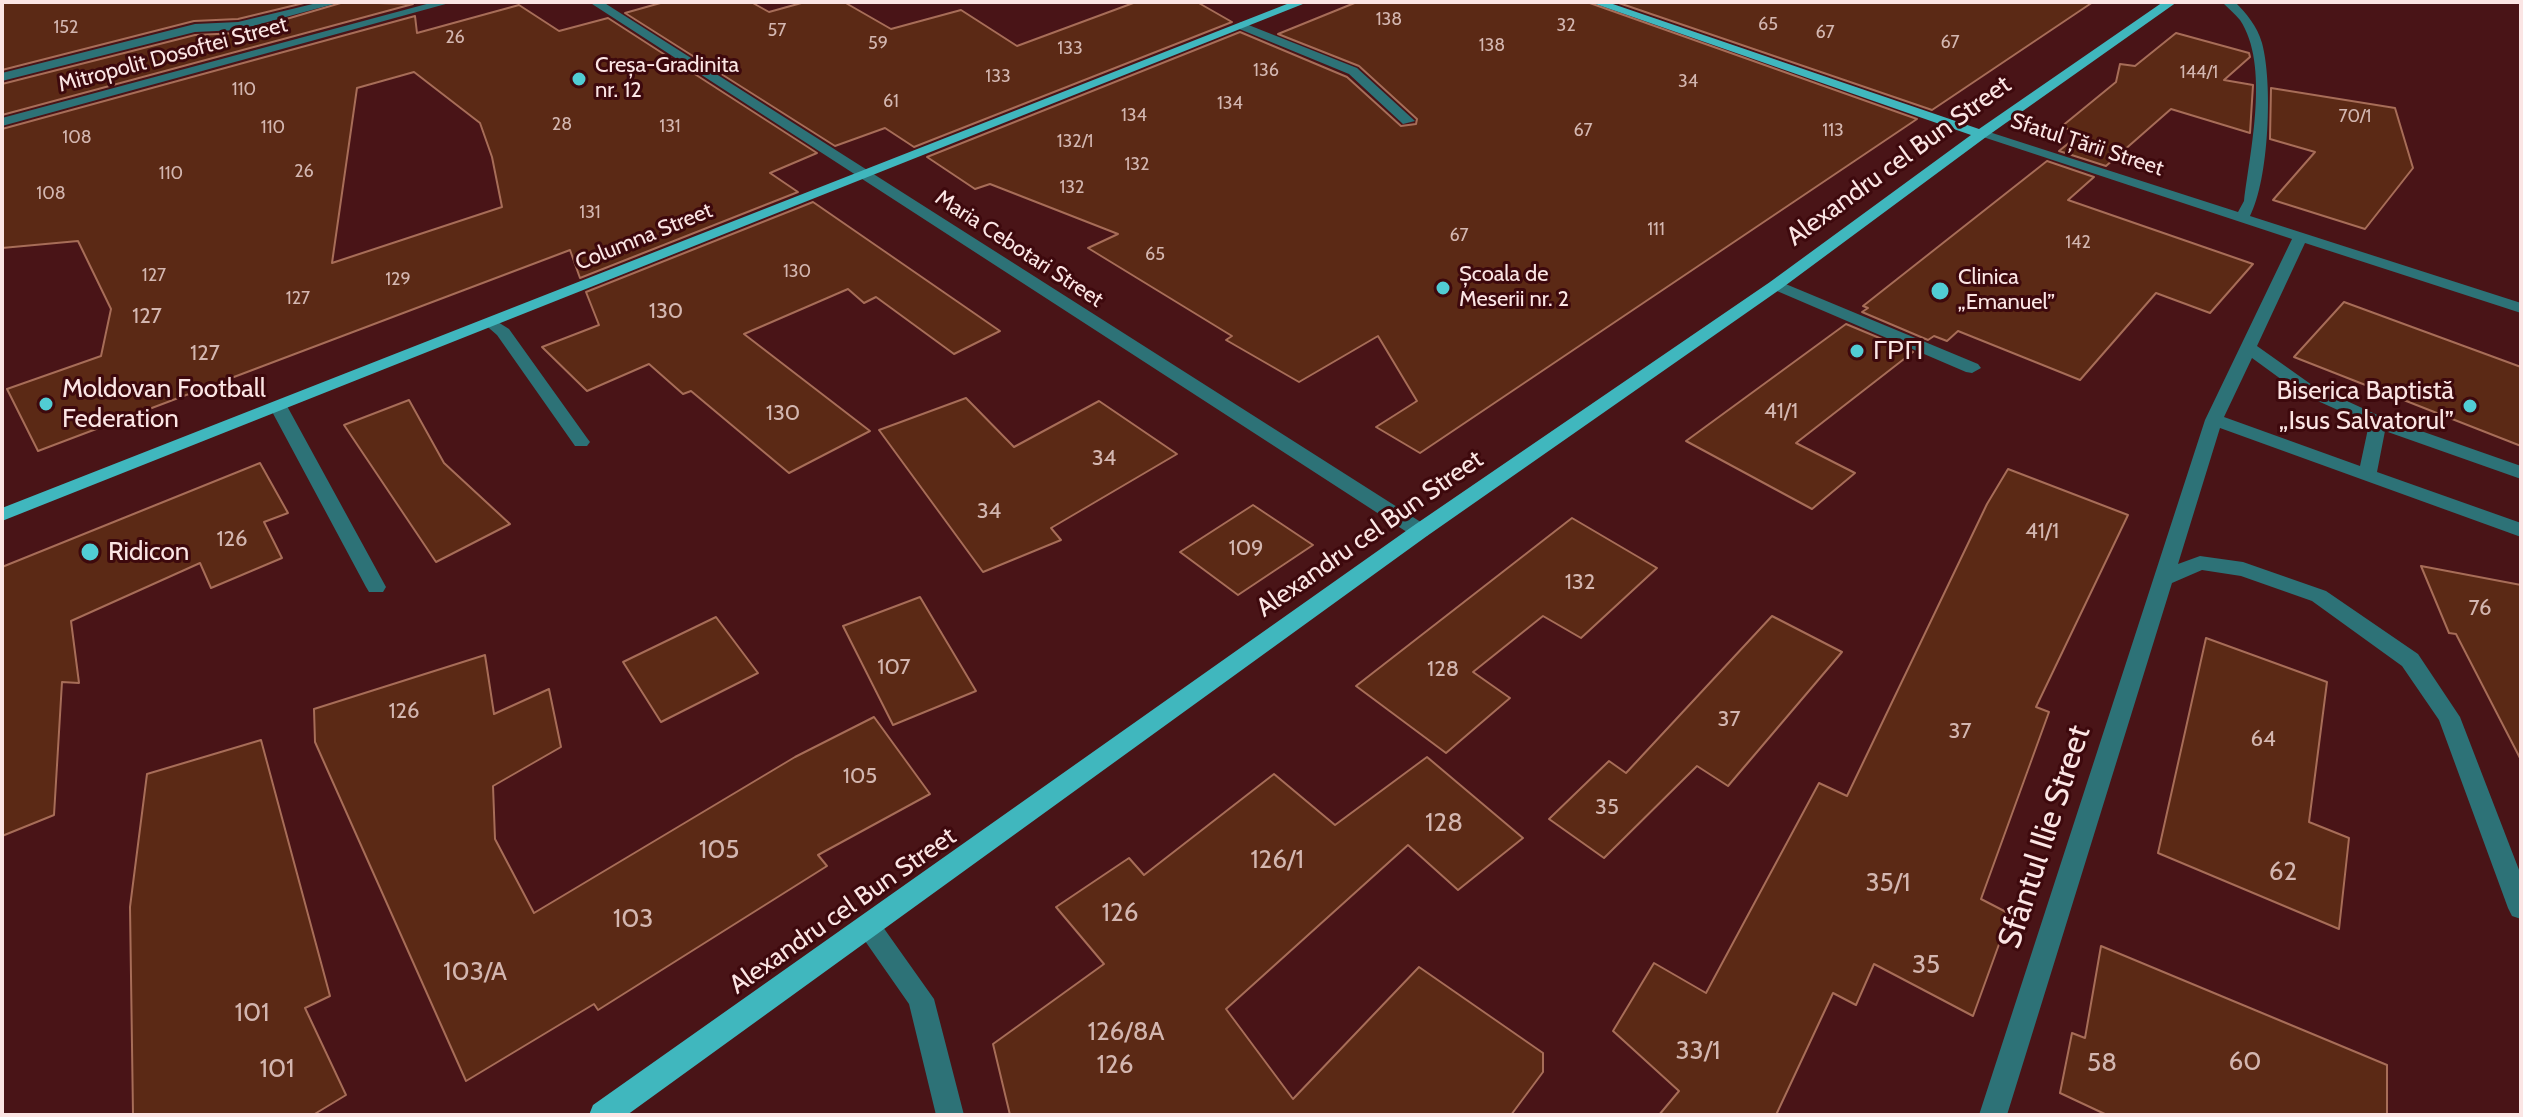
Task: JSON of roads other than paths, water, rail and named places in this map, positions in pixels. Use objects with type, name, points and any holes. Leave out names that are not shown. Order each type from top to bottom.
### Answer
[{"type":"main road","name":"Columna Street","points":[[2,515],[1302,2]]},
{"type":"main road","name":"Sfatul Țării Street","points":[[1596,2],[1981,134]]},
{"type":"main road","name":"Alexandru cel Bun Street","points":[[603,1115],[869,928],[1420,531],[1776,285],[1981,134],[2171,2]]},
{"type":"street","points":[[2,77],[195,28],[238,26],[335,2]]},
{"type":"street","name":"Mitropolit Dosoftei Street","points":[[2,122],[447,2]]},
{"type":"street","name":"Maria Cebotari Street","points":[[595,2],[1420,531]]},
{"type":"street","points":[[2228,2],[2246,17],[2262,64],[2251,201],[2242,218]]},
{"type":"street","points":[[1241,26],[1353,71],[1408,121]]},
{"type":"street","name":"Sfatul Țării Street","points":[[1981,134],[2521,308]]},
{"type":"street","name":"Sfântul Ilie Street","points":[[1993,1115],[2214,420],[2300,237]]},
{"type":"street","points":[[1776,285],[1972,368]]},
{"type":"street","points":[[490,322],[503,332],[581,442]]},
{"type":"street","points":[[2248,347],[2306,389],[2378,422],[2521,473]]},
{"type":"street","points":[[278,406],[376,587]]},
{"type":"street","points":[[2214,420],[2521,530]]},
{"type":"street","points":[[2367,475],[2378,422]]},
{"type":"street","points":[[2163,579],[2200,563],[2243,569],[2319,596],[2410,660],[2449,717],[2521,908]]},
{"type":"street","points":[[869,928],[921,999],[950,1115]]},
{"type":"place","name":"Creșa-Gradinita nr. 12","points":[[579,79]]},
{"type":"place","name":"Școala de Meserii nr. 2","points":[[1443,288]]},
{"type":"place","name":"Clinica „Emanuel”","points":[[1940,291]]},
{"type":"place","name":"ГРП","points":[[1857,351]]},
{"type":"place","name":"Moldovan Football Federation","points":[[46,404]]},
{"type":"place","name":"Biserica Baptistă „Isus Salvatorul”","points":[[2470,406]]},
{"type":"place","name":"Ridicon","points":[[90,552]]}]
